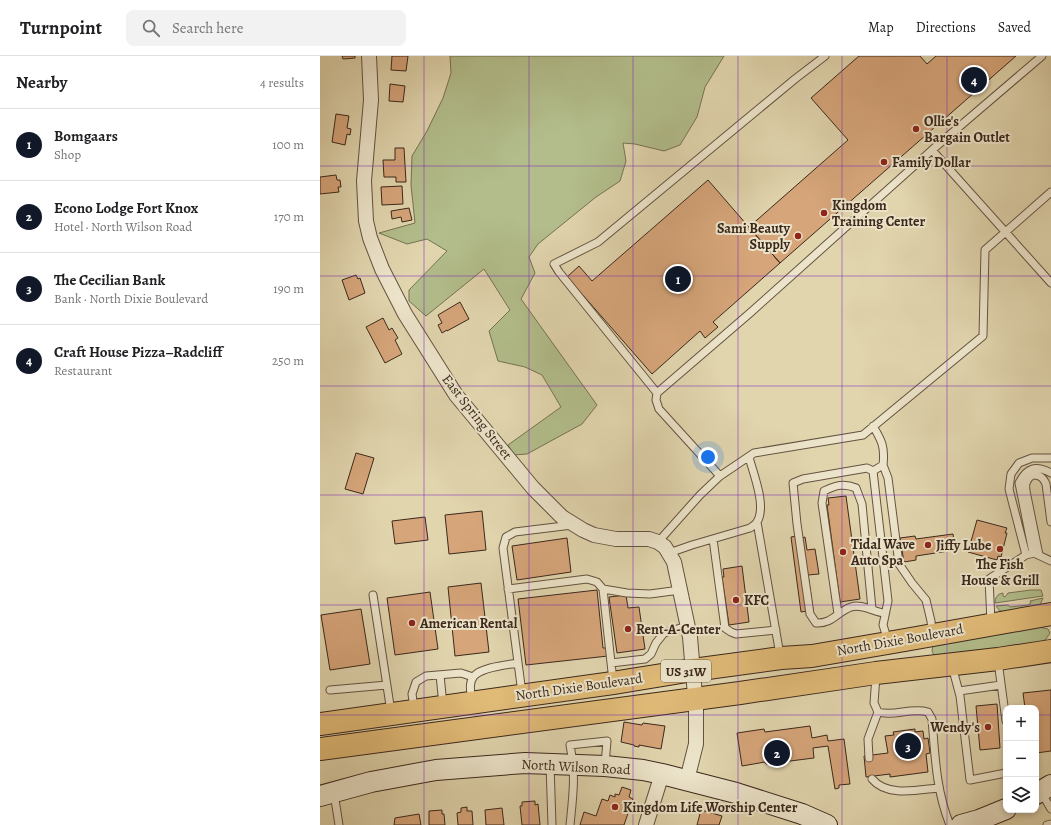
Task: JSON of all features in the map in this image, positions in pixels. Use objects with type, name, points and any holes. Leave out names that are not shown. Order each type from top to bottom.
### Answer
[{"type":"highway","name":"North Dixie Boulevard","points":[[320,724],[522,696],[612,673],[693,670],[781,658],[812,656],[1051,614]]},
{"type":"highway","name":"North Dixie Boulevard","points":[[320,749],[876,673],[998,659],[1051,651]]},
{"type":"main road","name":"North Wilson Road","points":[[327,794],[371,782],[436,770],[525,763],[605,766],[643,770],[687,780],[772,804],[802,814],[826,825]]},
{"type":"main road","points":[[973,823],[1003,810]]},
{"type":"street","name":"East Spring Street","points":[[370,56],[371,100],[364,181],[366,221],[370,238],[382,269],[405,314],[456,395],[533,488],[562,517],[583,530],[605,537],[649,539],[658,542]]},
{"type":"street","points":[[658,542],[665,547],[674,562],[690,637],[697,720],[696,744],[687,780]]},
{"type":"street","points":[[646,825],[662,774]]},
{"type":"lane","points":[[657,393],[554,264],[598,242],[795,79],[825,56]]},
{"type":"lane","points":[[720,476],[659,409],[656,400],[657,393],[766,300],[932,150],[1042,56]]},
{"type":"lane","points":[[932,150],[1051,283]]},
{"type":"lane","points":[[658,542],[700,495],[720,476],[754,453],[863,435],[983,336],[985,250],[1051,192]]},
{"type":"lane","points":[[873,426],[882,442],[885,453],[883,465],[888,478],[899,564],[912,584],[926,600],[931,621],[932,635]]},
{"type":"lane","points":[[669,553],[750,528],[757,522],[761,504],[749,457]]},
{"type":"lane","points":[[1051,458],[1032,458],[1019,463],[1011,474],[1009,489],[1033,555],[1051,562]]},
{"type":"lane","points":[[873,471],[883,465]]},
{"type":"lane","points":[[873,471],[867,468],[803,479],[793,483],[797,524],[810,614],[816,623],[825,623],[852,606],[872,609],[879,613],[885,613]]},
{"type":"lane","points":[[1033,555],[1019,483],[1023,475],[1028,470],[1041,469],[1051,473]]},
{"type":"lane","points":[[873,471],[888,601],[883,625],[889,643]]},
{"type":"lane","points":[[1033,555],[1026,492],[1027,479],[1032,475],[1039,475],[1044,478],[1051,522]]},
{"type":"lane","points":[[838,614],[822,503],[824,491],[832,486],[847,485],[856,488],[862,504],[872,609]]},
{"type":"lane","points":[[757,522],[781,658]]},
{"type":"lane","points":[[522,696],[502,548],[506,537],[515,532],[572,524]]},
{"type":"lane","points":[[713,539],[726,628],[730,632],[736,634],[776,630]]},
{"type":"lane","points":[[991,624],[989,579],[1033,555]]},
{"type":"lane","points":[[508,589],[587,579],[597,582],[603,589],[612,673],[644,659],[651,654],[656,643],[664,633],[687,626]]},
{"type":"lane","points":[[603,589],[626,594],[650,594],[680,590]]},
{"type":"lane","points":[[374,596],[391,714]]},
{"type":"lane","points":[[998,659],[1004,705]]},
{"type":"lane","points":[[472,703],[470,687],[473,677],[481,670],[518,663]]},
{"type":"lane","points":[[952,664],[959,691],[970,780],[1003,774]]},
{"type":"lane","points":[[414,710],[412,694],[416,682],[426,676],[461,673],[473,677]]},
{"type":"lane","points":[[869,758],[868,739],[878,712],[874,703],[876,673]]},
{"type":"lane","points":[[440,675],[443,707]]},
{"type":"lane","points":[[330,690],[387,685]]},
{"type":"lane","points":[[959,691],[1001,685]]},
{"type":"lane","points":[[878,712],[885,714],[920,709],[928,712],[932,719],[938,788],[943,808],[950,825]]},
{"type":"lane","points":[[550,764],[552,825]]},
{"type":"lane","points":[[570,825],[575,780],[574,765]]},
{"type":"lane","points":[[872,779],[878,785],[886,789],[907,791],[938,788]]},
{"type":"lane","points":[[1043,790],[1051,809]]},
{"type":"lane","points":[[327,794],[339,825]]},
{"type":"lane","points":[[1046,825],[1051,824]]},
{"type":"green space","points":[[450,56],[724,56],[705,87],[697,117],[680,145],[664,151],[635,144],[623,143],[626,161],[620,181],[596,197],[538,244],[529,257],[535,273],[521,299],[597,405],[582,424],[527,454],[513,455],[508,445],[561,407],[542,375],[525,367],[498,361],[489,331],[510,310],[484,269],[426,316],[409,301],[409,290],[447,251],[427,239],[407,244],[379,233],[415,223],[411,185],[412,156],[427,131],[443,98],[451,73]]},
{"type":"green space","points":[[1041,590],[1043,596],[995,603],[995,599],[999,594],[1003,593],[1003,596],[1005,597],[1008,593]]},
{"type":"green space","points":[[1043,598],[1040,605],[1003,612],[996,606],[1008,605],[1010,607],[1028,605],[1031,603],[1030,601]]},
{"type":"green space","points":[[1039,627],[1048,629],[1050,633],[1042,642],[935,658],[932,651],[933,644]]},
{"type":"building","points":[[342,56],[355,56],[355,58],[343,59]]},
{"type":"building","points":[[392,56],[408,56],[406,71],[391,70]]},
{"type":"building","points":[[859,56],[920,56],[927,64],[936,56],[1016,56],[780,263],[749,227],[848,140],[811,98]]},
{"type":"building","points":[[390,84],[405,86],[403,102],[389,101]]},
{"type":"building","points":[[336,114],[349,116],[347,128],[351,129],[350,135],[347,134],[345,145],[332,142]]},
{"type":"building","points":[[395,148],[404,148],[406,182],[396,182],[396,177],[384,177],[383,160],[395,160]]},
{"type":"building","points":[[336,175],[337,180],[340,180],[341,187],[338,187],[339,192],[320,194],[320,177]]},
{"type":"building","points":[[708,180],[780,263],[713,322],[718,327],[705,338],[700,331],[652,374],[567,277],[579,266],[592,281]]},
{"type":"building","points":[[402,186],[403,204],[382,205],[381,187]]},
{"type":"building","points":[[409,208],[412,220],[402,222],[401,217],[392,219],[391,211]]},
{"type":"building","points":[[356,275],[358,279],[360,278],[365,293],[349,300],[342,280]]},
{"type":"building","points":[[460,302],[469,319],[442,333],[438,325],[442,323],[438,315]]},
{"type":"building","points":[[383,318],[389,330],[392,328],[398,338],[395,340],[402,354],[385,363],[366,327]]},
{"type":"building","points":[[356,453],[374,458],[363,494],[345,489]]},
{"type":"building","name":"Tidal Wave Auto Spa","points":[[846,496],[860,599],[840,602],[827,505],[829,505],[828,498]]},
{"type":"building","points":[[482,511],[486,550],[449,554],[445,515]]},
{"type":"building","points":[[425,517],[428,540],[395,544],[392,521]]},
{"type":"building","points":[[977,520],[1007,528],[1001,557],[998,556],[997,560],[968,552]]},
{"type":"building","name":"Jiffy Lube","points":[[953,534],[955,550],[916,556],[916,560],[904,562],[900,538],[915,536],[916,539]]},
{"type":"building","name":"Tidal Wave Auto Spa","points":[[802,535],[802,538],[805,537],[807,550],[815,549],[819,574],[808,575],[813,610],[801,612],[791,537]]},
{"type":"building","points":[[567,538],[571,572],[517,580],[512,546]]},
{"type":"building","name":"KFC","points":[[742,566],[749,622],[729,625],[722,577],[724,577],[723,569]]},
{"type":"building","points":[[481,583],[489,652],[455,656],[448,587]]},
{"type":"building","points":[[597,590],[603,648],[607,648],[608,656],[526,665],[518,599]]},
{"type":"building","name":"American Rental","points":[[430,592],[438,649],[395,655],[387,598]]},
{"type":"building","name":"Rent-A-Center","points":[[626,595],[628,608],[639,607],[645,649],[617,653],[609,597]]},
{"type":"building","points":[[361,609],[370,664],[330,670],[321,615]]},
{"type":"building","points":[[1051,690],[1051,751],[1039,753],[1039,705],[1025,705],[1023,693]]},
{"type":"building","name":"Wendy's","points":[[997,704],[1000,748],[980,750],[976,706]]},
{"type":"building","points":[[624,722],[642,725],[643,723],[665,726],[661,749],[639,745],[639,747],[621,742]]},
{"type":"building","points":[[810,726],[812,738],[827,735],[828,741],[844,739],[850,784],[839,785],[839,788],[835,789],[828,746],[813,748],[814,758],[766,764],[765,762],[742,766],[737,733],[764,729],[765,732]]},
{"type":"building","points":[[915,729],[915,732],[923,731],[924,739],[928,738],[930,753],[926,754],[928,772],[890,777],[890,774],[866,777],[864,756],[888,753],[885,736],[894,735],[893,732]]},
{"type":"building","name":"Kingdom Life Worship Center","points":[[622,787],[631,790],[629,797],[633,799],[624,825],[580,825],[584,812],[596,816],[602,799],[608,801],[610,795],[615,797],[615,794],[619,795]]},
{"type":"building","points":[[535,801],[535,805],[538,804],[540,825],[522,825],[520,806],[522,806],[522,802]]},
{"type":"building","points":[[467,807],[467,811],[472,811],[473,825],[458,825],[457,813],[461,812],[461,808]]},
{"type":"building","points":[[502,808],[504,825],[486,825],[485,810]]},
{"type":"building","points":[[442,810],[445,825],[429,825],[429,811]]},
{"type":"building","points":[[701,810],[722,816],[719,825],[697,825]]},
{"type":"building","points":[[419,814],[421,825],[394,825],[395,818]]},
{"type":"place","name":"Craft House Pizza–Radcliff","points":[[974,80]]},
{"type":"place","name":"Ollie's Bargain Outlet","points":[[916,129]]},
{"type":"place","name":"Family Dollar","points":[[884,162]]},
{"type":"place","name":"Kingdom Training Center","points":[[824,213]]},
{"type":"place","name":"Sami Beauty Supply","points":[[798,236]]},
{"type":"place","name":"Bomgaars","points":[[678,279]]},
{"type":"place","name":"Jiffy Lube","points":[[928,545]]},
{"type":"place","name":"The Fish House & Grill","points":[[1000,549]]},
{"type":"place","name":"Tidal Wave Auto Spa","points":[[843,552]]},
{"type":"place","name":"KFC","points":[[736,600]]},
{"type":"place","name":"American Rental","points":[[412,623]]},
{"type":"place","name":"Rent-A-Center","points":[[628,629]]},
{"type":"place","name":"Wendy's","points":[[988,727]]},
{"type":"place","name":"The Cecilian Bank","points":[[908,746]]},
{"type":"place","name":"Econo Lodge Fort Knox","points":[[777,753]]},
{"type":"place","name":"Kingdom Life Worship Center","points":[[615,807]]}]
